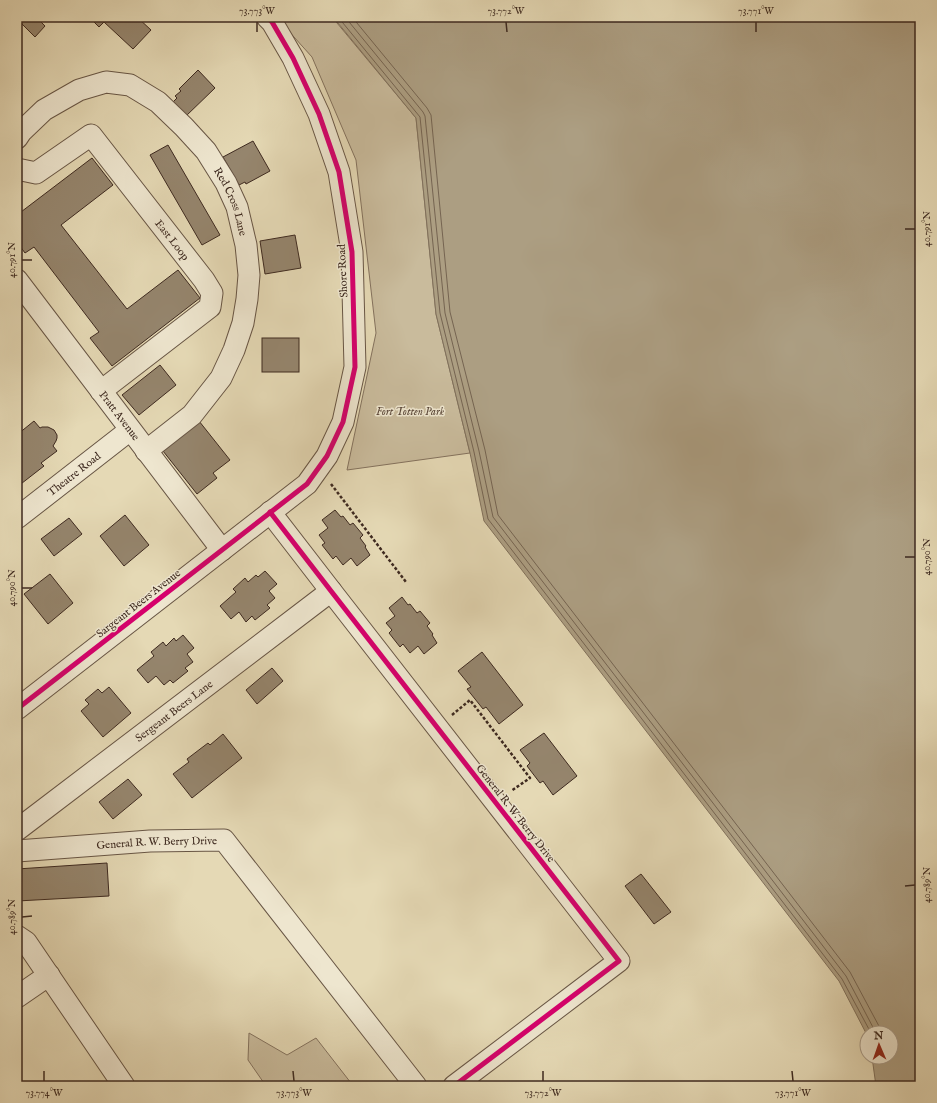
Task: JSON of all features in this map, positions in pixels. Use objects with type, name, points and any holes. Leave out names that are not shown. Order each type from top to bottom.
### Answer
[{"type":"street","name":"Shore Road","points":[[267,17],[272,22],[294,58],[319,114],[339,172],[352,252],[355,367],[343,422],[327,456],[307,484],[270,512]]},
{"type":"street","name":"Red Cross Lane","points":[[17,138],[21,132],[44,110],[79,90],[106,82],[130,85],[158,102],[206,151],[226,183],[237,207],[246,245],[249,275],[243,323],[234,350],[221,378],[192,415],[146,451]]},
{"type":"street","name":"East Loop","points":[[17,169],[36,173],[91,135],[204,280],[212,293],[210,307],[101,391]]},
{"type":"street","name":"Pratt Avenue","points":[[17,280],[222,550]]},
{"type":"street","name":"Theatre Road","points":[[17,518],[130,430]]},
{"type":"street","name":"Sargeant Beers Avenue","points":[[17,709],[270,512]]},
{"type":"street","name":"General R. W. Berry Drive","points":[[270,512],[619,961],[454,1086]]},
{"type":"street","name":"Sergeant Beers Lane","points":[[17,830],[331,591]]},
{"type":"street","name":"General R. W. Berry Drive","points":[[17,850],[150,840],[224,840],[416,1086]]},
{"type":"street","points":[[17,936],[26,942],[124,1086]]},
{"type":"street","points":[[17,997],[49,975]]},
{"type":"path","points":[[328,479],[406,582]]},
{"type":"path","points":[[448,718],[470,700],[530,778],[507,793]]},
{"type":"green space","name":"Fort Totten Park","points":[[276,17],[332,17],[416,118],[436,314],[470,453],[347,470],[376,333],[356,160],[312,57]]},
{"type":"green space","points":[[249,1033],[287,1055],[316,1038],[351,1083],[361,1086],[266,1086],[248,1060]]},
{"type":"water","points":[[333,17],[920,17],[920,1086],[876,1086],[873,1065],[899,1065],[899,1025],[862,1025],[839,981],[484,521],[470,453],[436,314],[416,118]]},
{"type":"building","points":[[17,17],[43,17],[40,21],[45,26],[35,37],[17,19]]},
{"type":"building","points":[[86,17],[137,17],[151,30],[133,49],[104,22],[99,27],[91,19],[89,20]]},
{"type":"building","points":[[198,70],[215,88],[186,116],[171,105],[177,98],[175,96],[181,91],[179,89]]},
{"type":"building","points":[[253,141],[270,171],[246,184],[245,182],[239,185],[223,157]]},
{"type":"building","points":[[168,145],[220,235],[202,245],[150,155]]},
{"type":"building","points":[[92,158],[113,185],[61,225],[127,309],[178,270],[200,298],[112,366],[90,338],[99,332],[34,247],[25,253],[17,242],[17,215]]},
{"type":"building","points":[[295,235],[301,268],[265,274],[260,241]]},
{"type":"building","points":[[262,338],[299,338],[299,372],[262,372]]},
{"type":"building","points":[[160,365],[176,385],[139,415],[122,395]]},
{"type":"building","points":[[34,421],[40,428],[48,427],[54,430],[57,438],[53,446],[57,451],[41,463],[44,466],[17,487],[17,432],[18,434]]},
{"type":"building","points":[[199,421],[230,460],[213,473],[217,478],[197,494],[163,451]]},
{"type":"building","points":[[335,510],[341,517],[343,516],[350,525],[353,523],[363,535],[360,538],[370,555],[357,566],[351,558],[343,565],[336,556],[333,559],[322,545],[325,543],[319,535],[328,528],[322,520]]},
{"type":"building","points":[[125,515],[149,545],[124,566],[100,536]]},
{"type":"building","points":[[69,518],[82,534],[54,556],[41,539]]},
{"type":"building","points":[[265,571],[277,584],[269,591],[275,598],[267,605],[270,608],[255,620],[252,616],[246,622],[239,612],[231,619],[220,606],[236,592],[233,589],[245,578],[248,582],[256,575],[258,577]]},
{"type":"building","points":[[50,574],[73,603],[48,624],[24,594]]},
{"type":"building","points":[[402,597],[417,613],[420,611],[430,623],[427,626],[437,643],[424,654],[418,646],[410,653],[403,644],[400,647],[389,633],[392,630],[386,623],[395,616],[389,608]]},
{"type":"building","points":[[183,635],[194,648],[187,654],[193,662],[185,668],[188,671],[173,683],[170,680],[164,685],[156,676],[148,683],[137,670],[154,656],[151,652],[163,642],[166,646],[174,638],[176,641]]},
{"type":"building","points":[[482,652],[523,705],[499,724],[486,707],[483,709],[467,689],[471,687],[458,671]]},
{"type":"building","points":[[272,668],[283,681],[257,704],[246,690]]},
{"type":"building","points":[[109,687],[131,713],[103,737],[81,711],[89,704],[85,700],[98,689],[102,693]]},
{"type":"building","points":[[544,733],[577,776],[553,795],[543,781],[540,783],[527,766],[530,763],[520,750]]},
{"type":"building","points":[[223,734],[242,758],[192,798],[173,774],[189,762],[187,759],[208,743],[210,745]]},
{"type":"building","points":[[128,779],[142,795],[113,819],[99,802]]},
{"type":"building","points":[[107,863],[109,896],[17,901],[17,869]]},
{"type":"building","points":[[641,874],[671,912],[654,924],[625,886]]},
{"type":"cycle path","points":[[17,709],[307,484],[327,456],[343,422],[355,367],[352,252],[339,172],[319,114],[293,58],[272,22],[267,17]]},
{"type":"cycle path","points":[[270,512],[619,961],[454,1086]]}]
